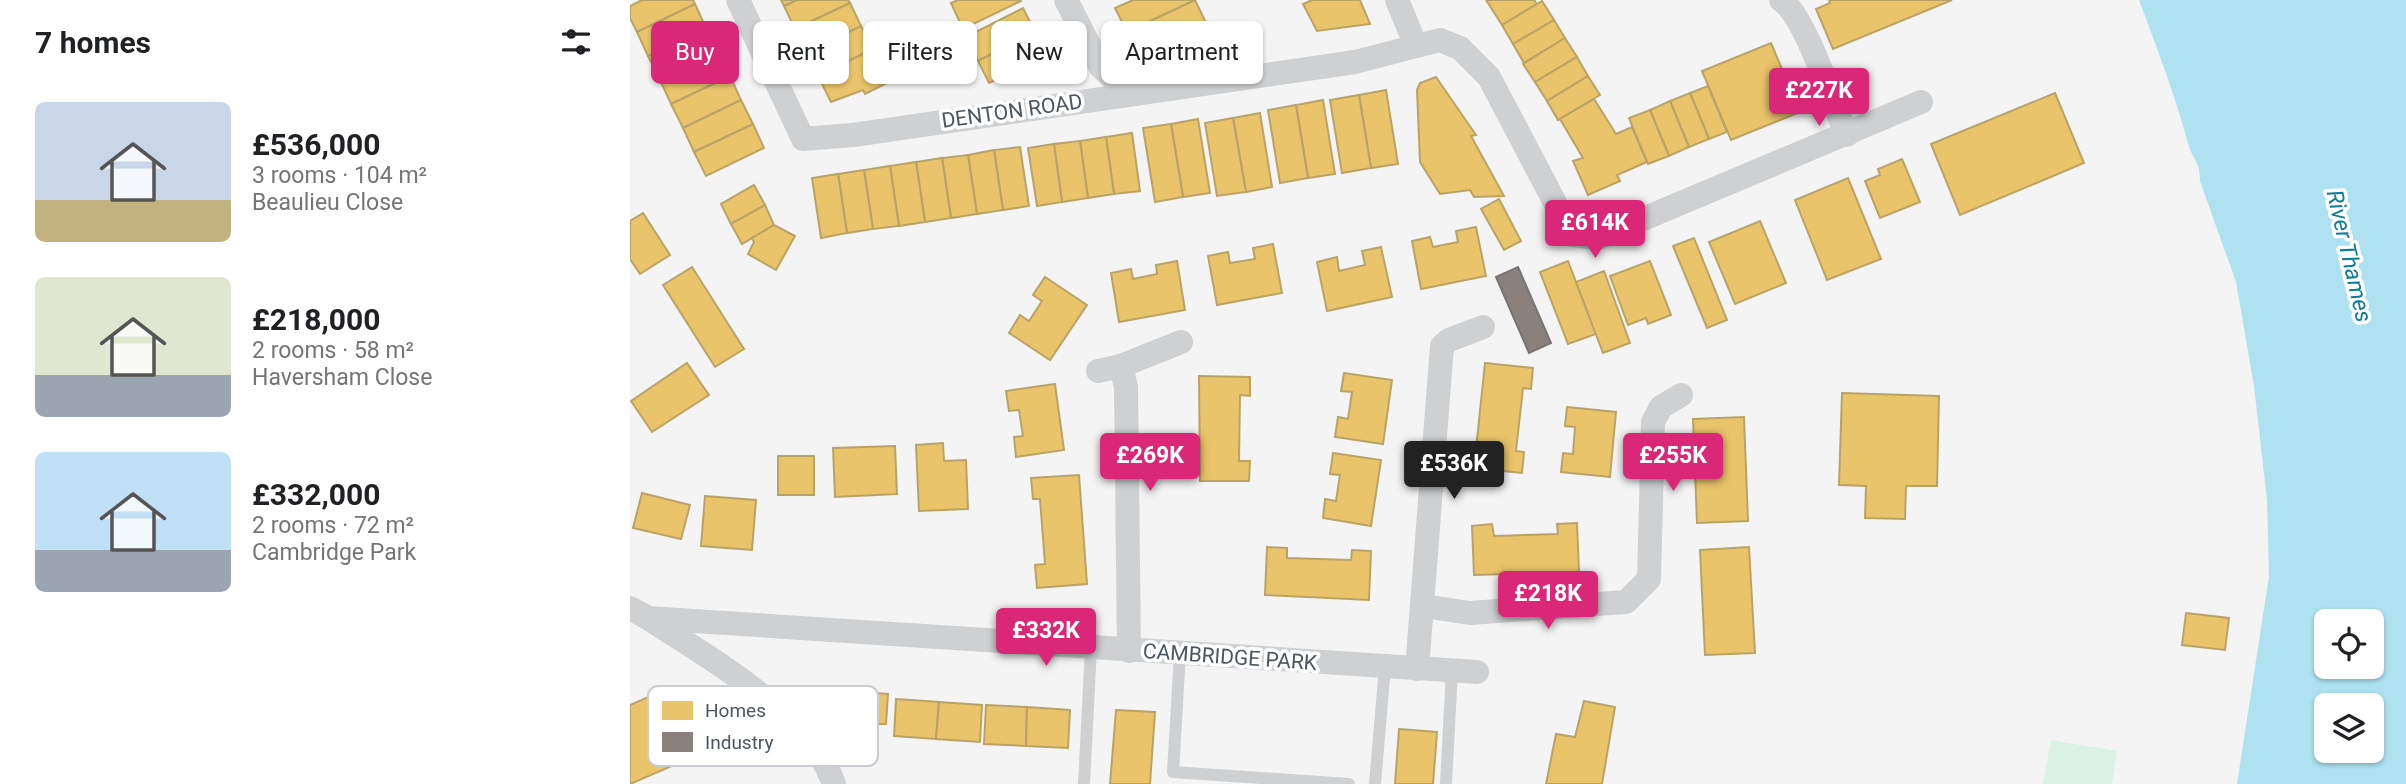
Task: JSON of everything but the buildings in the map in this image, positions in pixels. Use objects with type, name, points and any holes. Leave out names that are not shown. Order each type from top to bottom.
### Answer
[{"type":"street","name":"DENTON ROAD","points":[[738,0],[803,139],[853,135],[1355,62],[1440,40],[1460,48],[1489,78],[1572,235],[1598,237],[1921,102]]},
{"type":"street","points":[[1066,0],[1100,66],[1129,94]]},
{"type":"street","points":[[1397,0],[1416,46]]},
{"type":"street","points":[[1781,0],[1789,5],[1804,31],[1847,135]]},
{"type":"street","points":[[1417,669],[1443,346],[1449,340],[1483,327]]},
{"type":"street","points":[[1129,651],[1127,399],[1109,368],[1181,342]]},
{"type":"street","points":[[1424,606],[1470,613],[1626,602],[1649,579],[1653,422],[1661,407],[1681,395]]},
{"type":"street","name":"CAMBRIDGE PARK","points":[[639,613],[1129,651],[1477,672]]},
{"type":"street","name":"CAMBRIDGE PARK","points":[[639,613],[749,686]]},
{"type":"street","name":"CAMBRIDGE PARK","points":[[827,766],[835,784]]},
{"type":"lane","points":[[1084,784],[1091,648]]},
{"type":"lane","points":[[1180,654],[1173,772],[1349,784]]},
{"type":"lane","points":[[1375,784],[1385,667]]},
{"type":"lane","points":[[1446,784],[1452,670]]},
{"type":"green space","points":[[2051,740],[2117,751],[2112,784],[2043,784]]},
{"type":"water","name":"River Thames","points":[[2139,0],[2406,0],[2406,784],[2237,784],[2269,576],[2267,500],[2254,386],[2236,282],[2200,181],[2198,165],[2189,146]]}]
